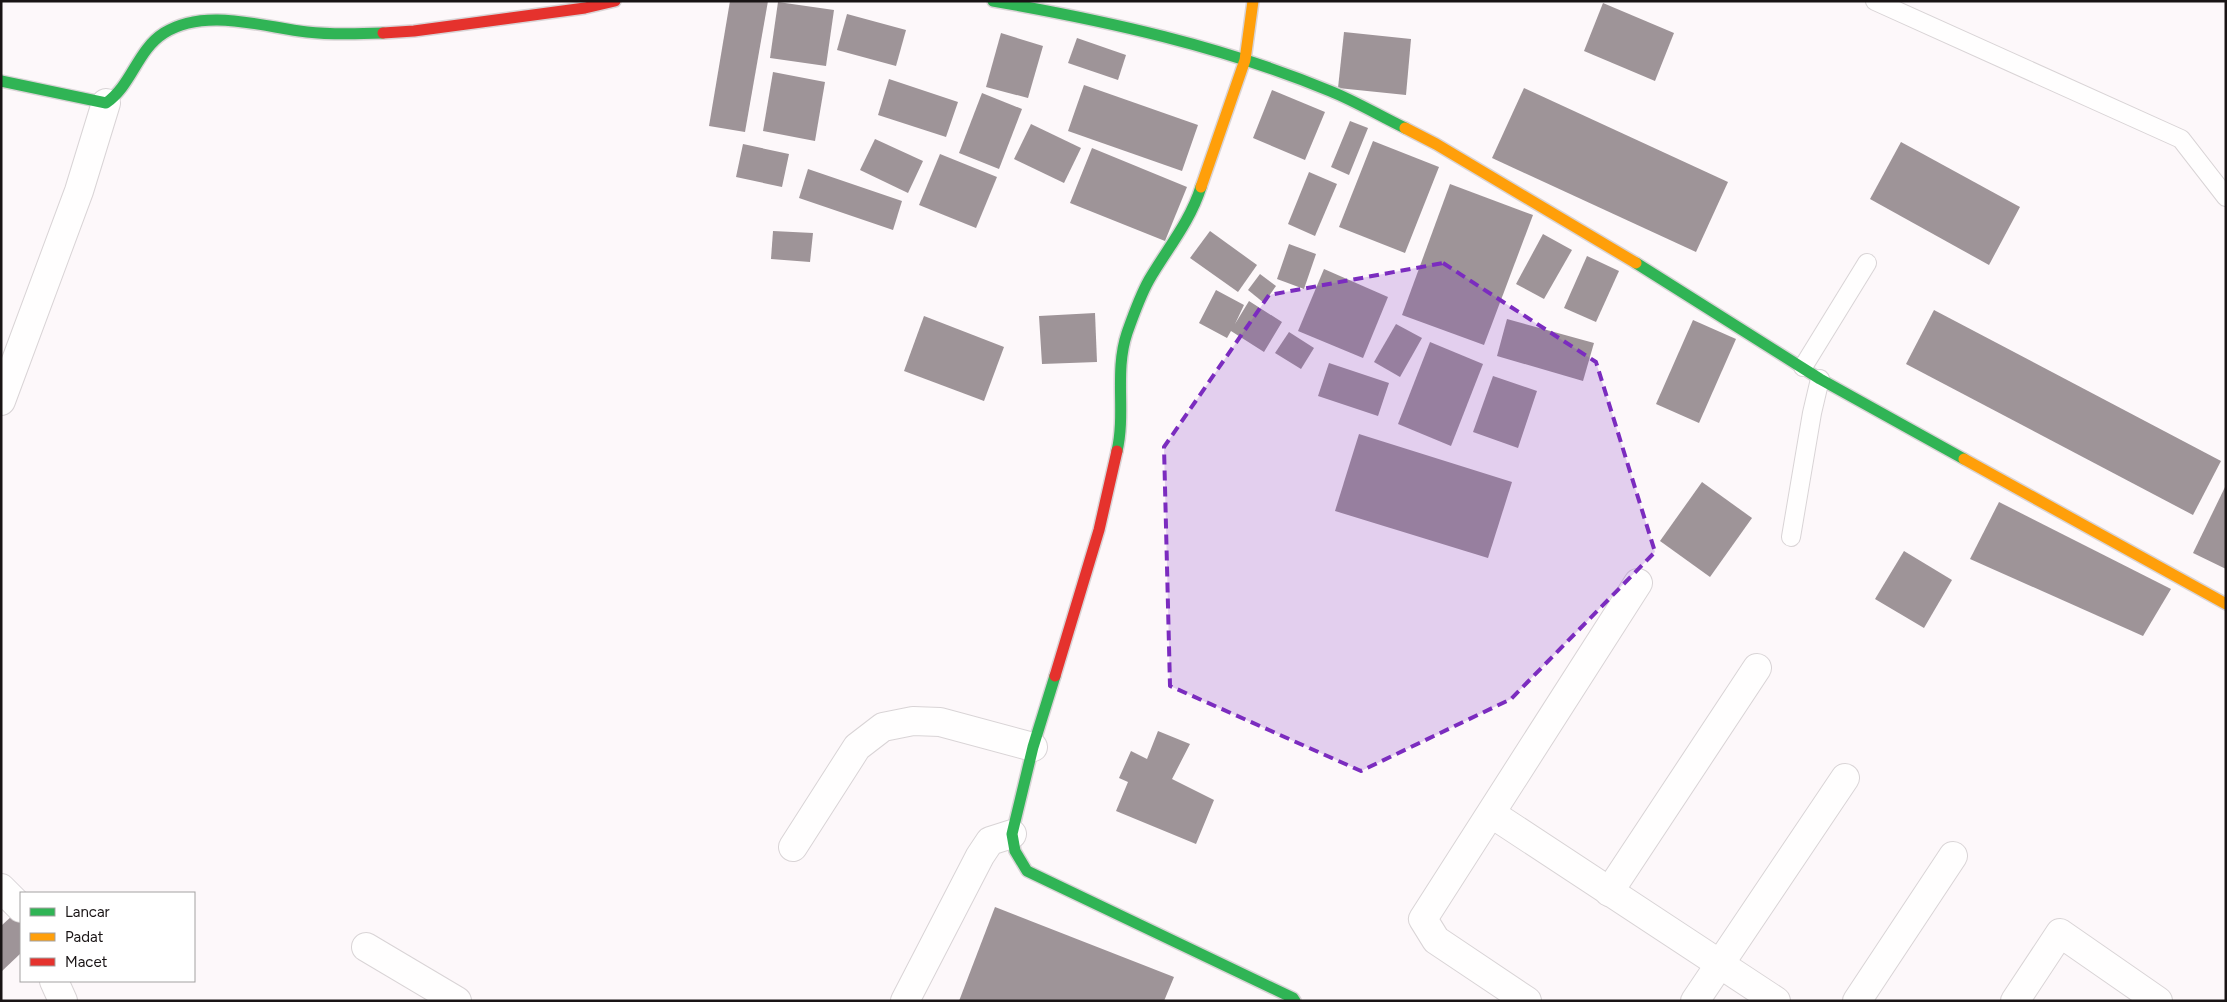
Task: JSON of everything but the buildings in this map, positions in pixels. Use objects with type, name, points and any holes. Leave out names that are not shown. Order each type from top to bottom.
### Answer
[{"type":"street","points":[[1,81],[106,103],[114,99],[124,86],[142,54],[158,36],[180,26],[213,21],[247,22],[309,32],[391,33],[585,8],[614,1]]},
{"type":"street","points":[[992,1],[1072,15],[1143,31],[1245,60],[1331,91],[1436,144],[1604,243],[1820,379],[2226,604]]},
{"type":"street","points":[[1253,1],[1245,60],[1194,209],[1148,282],[1126,335],[1119,386],[1122,431],[1103,512],[1033,747],[1012,834],[1015,851],[1027,871],[1294,998],[1295,1001]]},
{"type":"street","points":[[1,401],[79,191],[106,103]]},
{"type":"street","points":[[1527,1001],[1436,940],[1423,920],[1638,583]]},
{"type":"street","points":[[1610,892],[1757,668]]},
{"type":"street","points":[[793,847],[857,747],[883,727],[913,721],[940,722],[1033,747]]},
{"type":"street","points":[[1695,1001],[1845,778]]},
{"type":"street","points":[[1492,814],[1776,1001]]},
{"type":"street","points":[[905,1001],[980,856],[990,841],[1012,834]]},
{"type":"street","points":[[1857,1001],[1953,856]]},
{"type":"street","points":[[1,888],[20,907]]},
{"type":"street","points":[[2015,1001],[2060,933],[2158,1001]]},
{"type":"street","points":[[366,947],[457,1001]]},
{"type":"street","points":[[54,982],[63,1001]]},
{"type":"lane","points":[[1875,1],[2181,139],[2226,198]]},
{"type":"lane","points":[[1802,367],[1867,263]]},
{"type":"lane","points":[[1791,537],[1812,413],[1820,379]]},
{"type":"highlighted area","points":[[1443,263],[1596,362],[1655,552],[1511,699],[1361,771],[1170,686],[1164,447],[1269,295]]},
{"type":"traffic: fast","points":[[993,1],[1121,26],[1206,48],[1289,75],[1339,95],[1405,128]]},
{"type":"traffic: fast","points":[[1,81],[106,103],[115,96],[155,40],[180,25],[197,21],[234,21],[316,33],[383,33]]},
{"type":"traffic: fast","points":[[1117,451],[1121,422],[1121,362],[1127,333],[1146,286],[1191,212],[1201,187]]},
{"type":"traffic: fast","points":[[1636,263],[1820,379],[1964,459]]},
{"type":"traffic: fast","points":[[1055,676],[1033,747],[1012,834],[1015,851],[1027,871],[1293,998],[1295,1001]]},
{"type":"traffic: slow","points":[[1201,187],[1245,60],[1253,1]]},
{"type":"traffic: slow","points":[[1405,128],[1436,144],[1636,263]]},
{"type":"traffic: slow","points":[[1964,459],[2226,604]]},
{"type":"traffic: jam","points":[[383,33],[414,31],[585,8],[615,1]]},
{"type":"traffic: jam","points":[[1055,676],[1099,530],[1117,451]]}]
